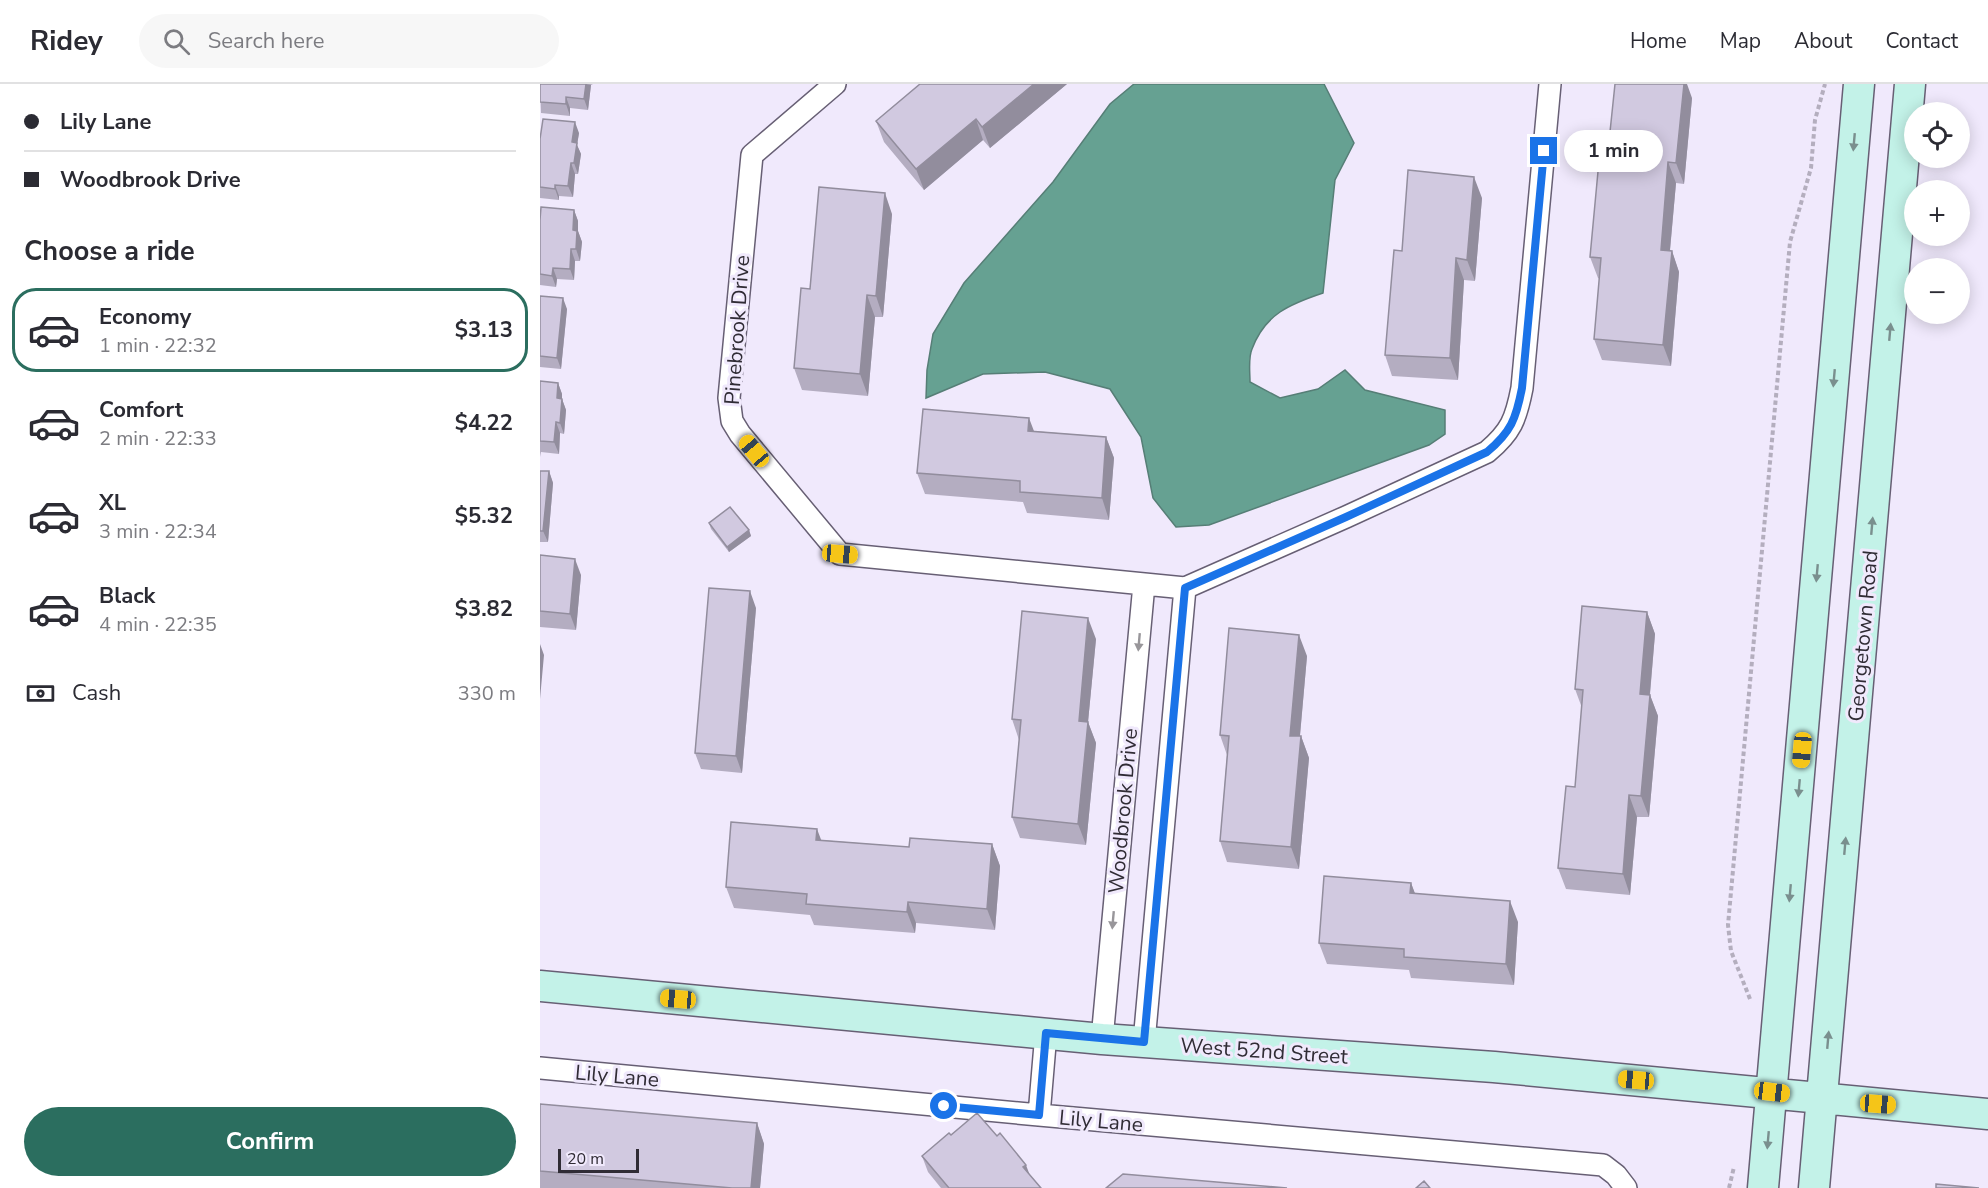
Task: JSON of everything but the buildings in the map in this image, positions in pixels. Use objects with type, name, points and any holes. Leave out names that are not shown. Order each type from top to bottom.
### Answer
[{"type":"main road","points":[[1763,1188],[1859,84]]},
{"type":"main road","name":"Georgetown Road","points":[[1814,1188],[1910,84]]},
{"type":"main road","name":"West 52nd Street","points":[[540,986],[1102,1039],[1494,1067],[1988,1114]]},
{"type":"street","name":"Pinebrook Drive","points":[[835,84],[752,155],[729,398],[732,421],[740,434],[840,554],[1185,588]]},
{"type":"street","points":[[1185,588],[1487,452],[1502,440],[1513,424],[1522,388],[1550,84]]},
{"type":"street","name":"Woodbrook Drive","points":[[1102,1039],[1144,584]]},
{"type":"street","name":"Woodbrook Drive","points":[[1144,1042],[1185,588]]},
{"type":"street","points":[[1039,1115],[1046,1033]]},
{"type":"street","name":"Lily Lane","points":[[540,1068],[1603,1165],[1623,1184]]},
{"type":"path","points":[[1751,1004],[1731,951],[1728,924],[1790,242],[1811,168],[1815,120],[1825,84]]},
{"type":"path","points":[[1729,1188],[1736,1158]]},
{"type":"shaded area","points":[[1134,84],[1324,84],[1354,143],[1335,180],[1323,293],[1289,306],[1264,327],[1251,353],[1250,382],[1280,398],[1318,389],[1345,370],[1365,390],[1445,410],[1445,434],[1429,445],[1209,525],[1176,527],[1153,498],[1141,437],[1110,389],[1045,372],[983,374],[926,398],[927,370],[933,334],[964,283],[1053,182],[1110,104]]},
{"type":"route","points":[[944,1106],[1039,1115],[1046,1033],[1144,1042],[1185,588],[1487,452],[1502,440],[1513,424],[1522,388],[1544,151]]}]
